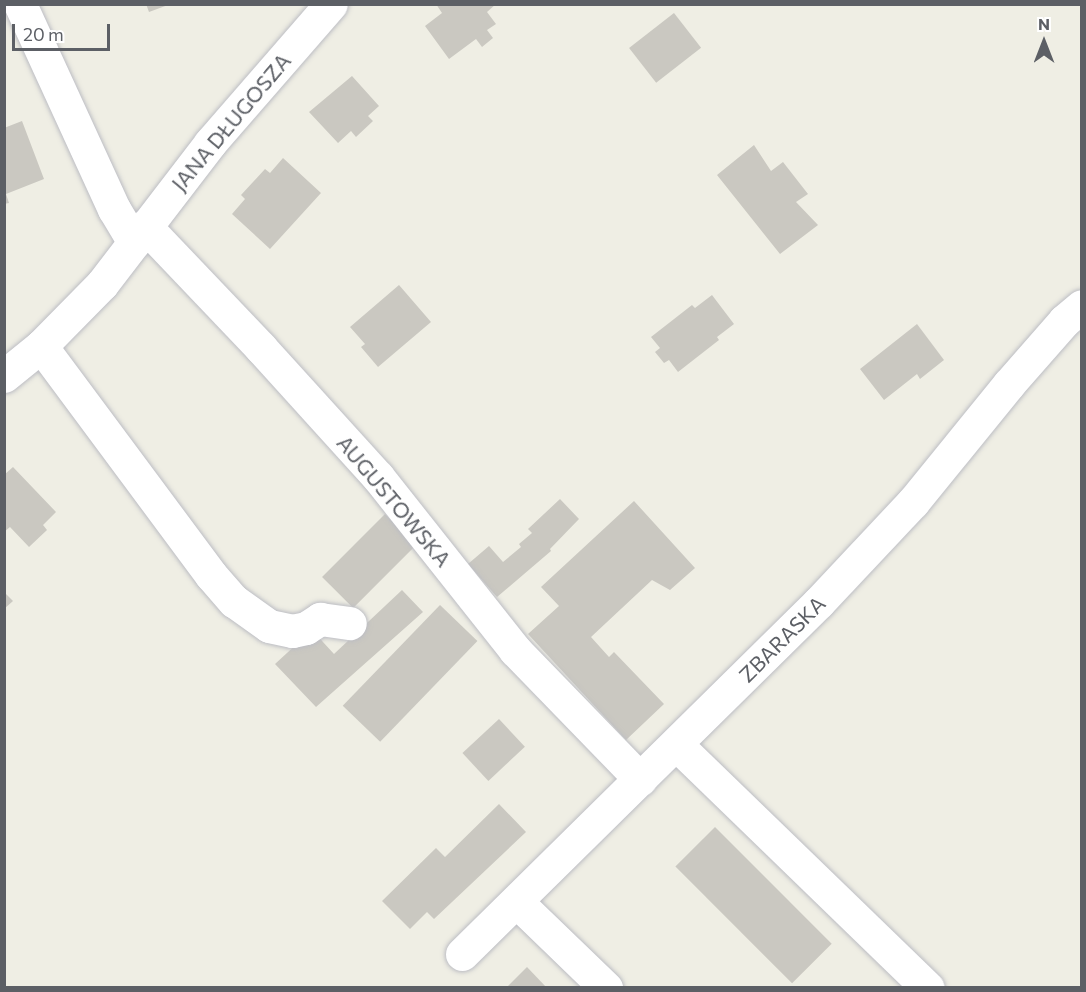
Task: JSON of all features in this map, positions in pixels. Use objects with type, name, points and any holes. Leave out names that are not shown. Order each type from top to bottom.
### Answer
[{"type":"street","points":[[20,4],[114,209],[140,234]]},
{"type":"street","name":"JANA DŁUGOSZA","points":[[4,376],[41,346],[102,284],[210,142],[331,4]]},
{"type":"street","name":"AUGUSTOWSKA","points":[[140,234],[261,348],[378,477],[515,650],[640,779]]},
{"type":"street","name":"ZBARASKA","points":[[462,954],[676,745],[913,502],[1008,385],[1064,321],[1082,306]]},
{"type":"street","points":[[41,346],[211,575],[234,601],[269,626],[292,631],[306,628],[320,619],[350,623]]},
{"type":"street","points":[[676,745],[928,987]]},
{"type":"street","points":[[517,902],[606,987]]},
{"type":"building","points":[[146,4],[168,4],[168,5],[149,12]]},
{"type":"building","points":[[436,4],[496,4],[487,12],[496,24],[487,30],[493,38],[482,47],[476,39],[449,59],[425,26],[442,13]]},
{"type":"building","points":[[674,13],[701,48],[656,83],[629,48]]},
{"type":"building","points":[[352,76],[379,106],[368,116],[373,121],[356,137],[351,131],[338,143],[309,112]]},
{"type":"building","points":[[22,121],[44,179],[6,194],[9,203],[4,204],[4,128]]},
{"type":"building","points":[[754,145],[771,171],[783,162],[808,194],[796,202],[818,225],[780,254],[717,175]]},
{"type":"building","points":[[283,158],[321,193],[270,249],[232,214],[245,199],[241,195],[265,169],[270,173]]},
{"type":"building","points":[[399,285],[431,322],[378,367],[361,347],[365,344],[350,327]]},
{"type":"building","points":[[712,295],[734,324],[717,337],[719,340],[678,372],[669,360],[664,363],[655,352],[660,348],[651,337],[692,305],[695,308]]},
{"type":"building","points":[[917,324],[944,360],[920,379],[917,374],[884,400],[860,369]]},
{"type":"building","points":[[13,467],[56,512],[43,525],[47,530],[29,547],[10,527],[4,532],[4,475]]},
{"type":"building","points":[[560,499],[579,519],[550,549],[551,551],[497,597],[468,564],[489,546],[503,562],[521,547],[519,544],[532,533],[528,529]]},
{"type":"building","points":[[634,501],[695,568],[670,590],[652,580],[591,637],[609,657],[614,652],[664,704],[626,740],[528,634],[559,606],[541,587]]},
{"type":"building","points":[[385,514],[416,545],[353,608],[322,577]]},
{"type":"building","points":[[402,590],[423,612],[316,707],[275,664],[312,630],[334,654]]},
{"type":"building","points":[[4,592],[13,601],[4,609]]},
{"type":"building","points":[[440,605],[477,641],[380,742],[343,706]]},
{"type":"building","points":[[499,719],[525,747],[488,781],[462,753]]},
{"type":"building","points":[[499,804],[526,832],[434,919],[427,912],[410,929],[382,901],[436,848],[445,857]]},
{"type":"building","points":[[715,827],[832,944],[792,983],[675,867]]},
{"type":"building","points":[[527,967],[547,988],[506,988]]}]
